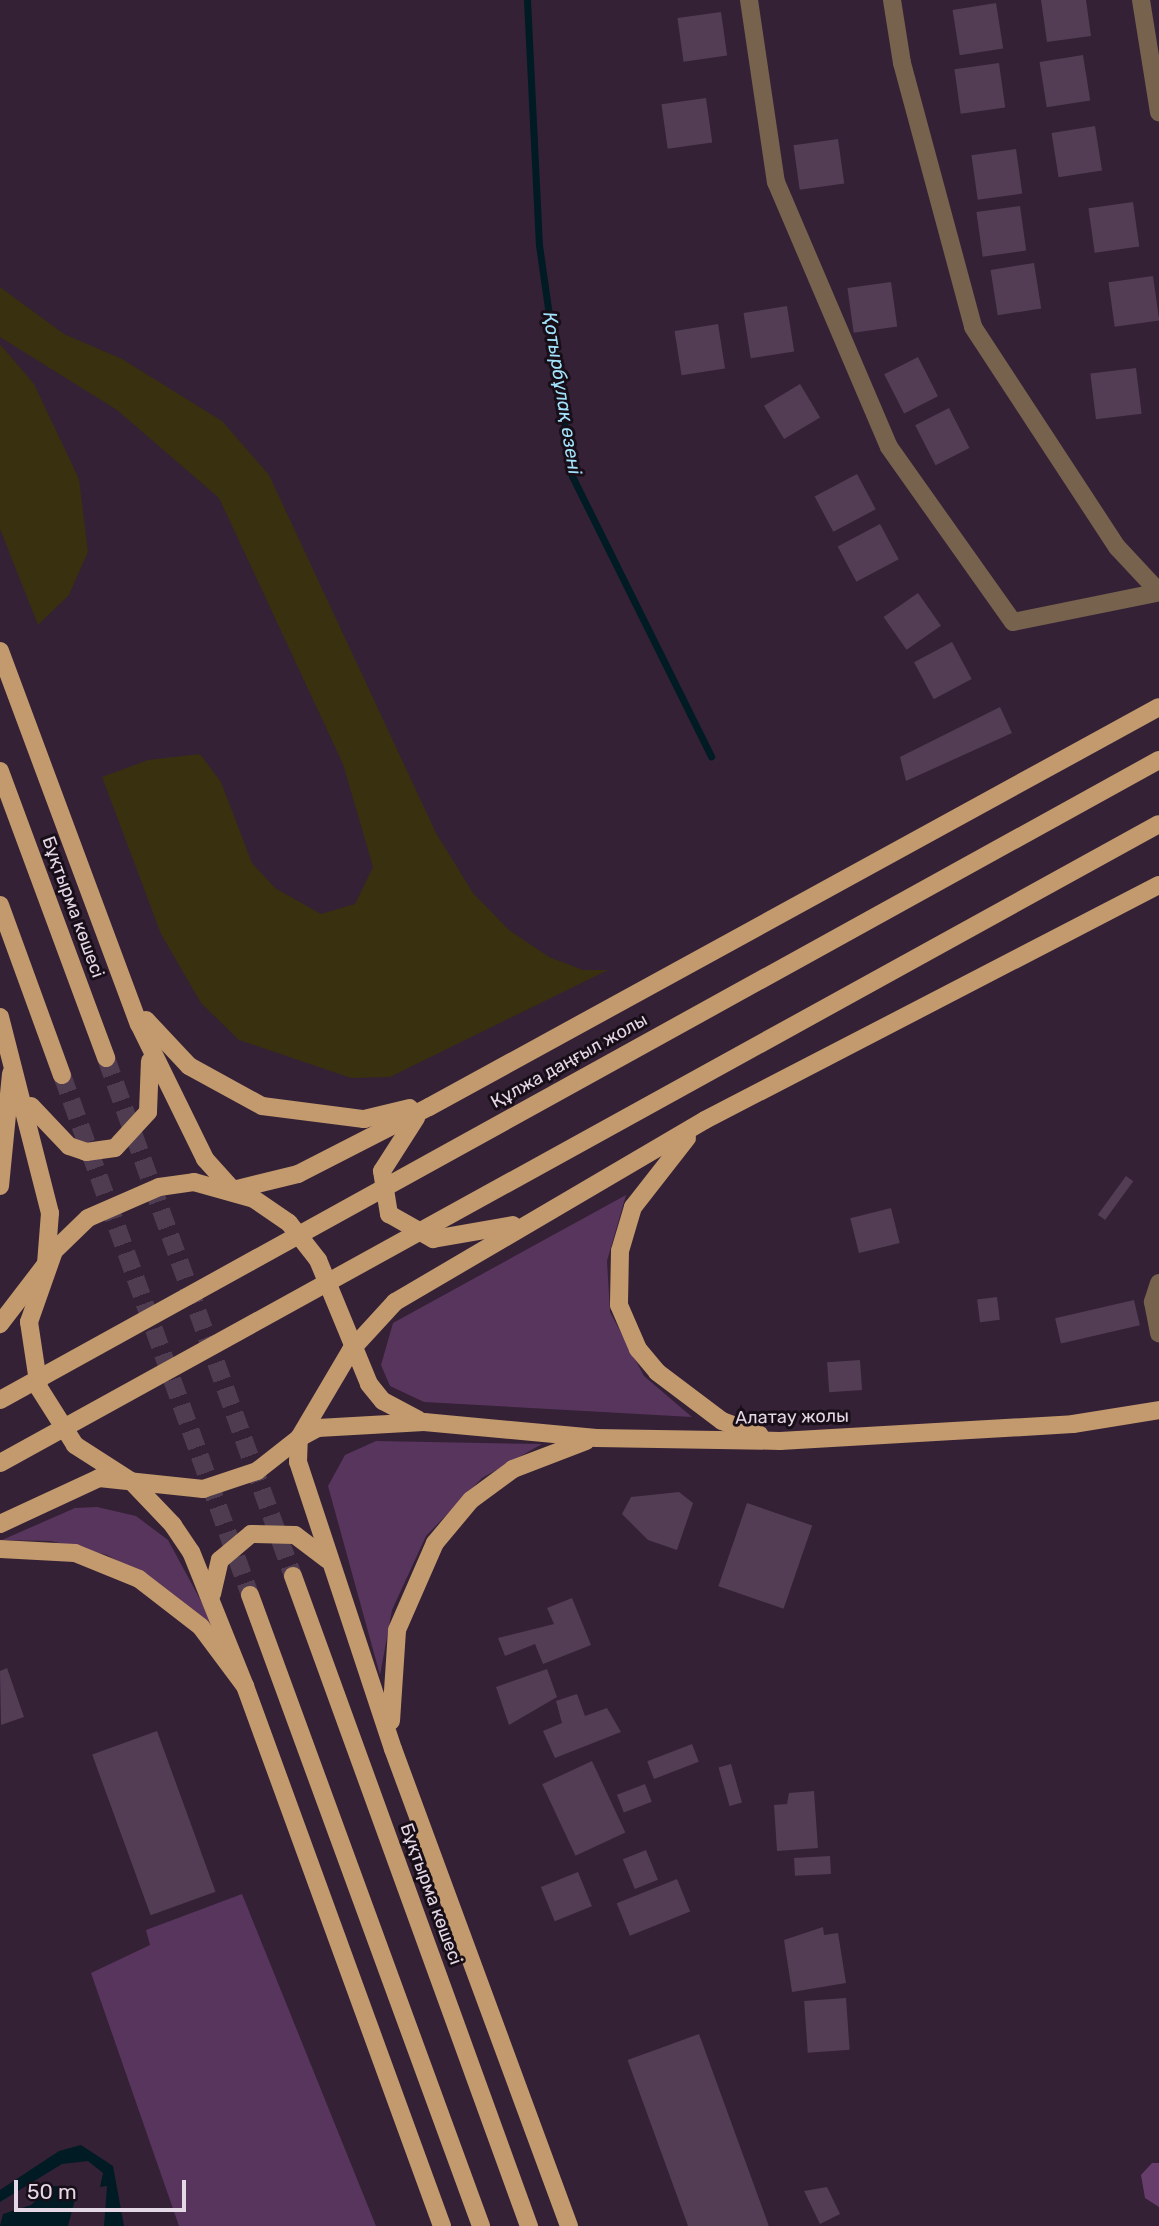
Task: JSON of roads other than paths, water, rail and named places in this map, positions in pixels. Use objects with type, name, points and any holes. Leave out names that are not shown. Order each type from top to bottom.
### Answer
[{"type":"main road","points":[[0,651],[139,1024],[205,1159],[233,1190]]},
{"type":"main road","points":[[233,1190],[298,1174],[429,1107],[1159,707]]},
{"type":"main road","name":"Құлжа даңғыл жолы","points":[[0,1400],[1159,760]]},
{"type":"main road","name":"Бұқтырма көшесі","points":[[0,771],[106,1058]]},
{"type":"main road","points":[[0,1463],[1159,824]]},
{"type":"main road","points":[[569,2226],[393,1749],[296,1453],[299,1438],[351,1350],[395,1302],[705,1120],[1159,885]]},
{"type":"main road","points":[[0,905],[62,1075]]},
{"type":"main road","points":[[125,991],[172,1051],[211,1082],[262,1106],[364,1119],[450,1096]]},
{"type":"main road","points":[[0,1020],[10,1046],[48,1191],[46,1264],[29,1322],[38,1388],[75,1445],[131,1481],[173,1525],[212,1599],[442,2226]]},
{"type":"main road","points":[[16,1070],[37,1119],[51,1134],[86,1152],[115,1148],[140,1126],[153,1097],[139,1024]]},
{"type":"main road","points":[[0,1186],[11,1107],[10,1046]]},
{"type":"main road","points":[[429,1107],[395,1142],[382,1171],[383,1200],[402,1225],[450,1240],[558,1206]]},
{"type":"main road","points":[[705,1120],[633,1207],[620,1251],[619,1305],[638,1349],[680,1392],[722,1421],[780,1441]]},
{"type":"main road","points":[[0,1324],[74,1227],[122,1201],[177,1183],[233,1190],[272,1209],[305,1240],[335,1304],[351,1350],[383,1401],[425,1422]]},
{"type":"main road","points":[[325,1397],[337,1352],[335,1304]]},
{"type":"main road","name":"Алатау жолы","points":[[425,1422],[596,1438],[780,1441],[1073,1424],[1159,1410]]},
{"type":"main road","points":[[0,1524],[85,1481],[131,1481],[181,1490],[220,1485],[266,1466],[299,1438],[318,1429],[425,1422]]},
{"type":"main road","points":[[393,1749],[388,1692],[397,1630],[435,1543],[471,1500],[513,1469],[596,1438]]},
{"type":"main road","points":[[212,1599],[220,1560],[251,1534],[295,1535],[332,1566]]},
{"type":"main road","points":[[0,1549],[75,1553],[139,1579],[201,1627],[245,1686]]},
{"type":"main road","name":"Бұқтырма көшесі","points":[[293,1576],[528,2226]]},
{"type":"main road","points":[[250,1594],[481,2226]]},
{"type":"street","points":[[749,0],[776,182],[889,447],[1013,622],[1157,593],[973,327],[902,63],[892,0]]},
{"type":"street","points":[[1141,0],[1159,113]]},
{"type":"street","points":[[1159,1283],[1153,1302],[1159,1333]]},
{"type":"water","points":[[81,2145],[113,2166],[124,2226],[104,2226],[107,2186],[100,2187],[103,2173],[88,2161],[62,2164],[0,2202],[0,2190],[59,2151]]},
{"type":"water","points":[[53,2186],[66,2186],[76,2196],[68,2226],[0,2226],[3,2214],[31,2205]]},
{"type":"waterway","name":"Қотырбұлақ өзені","points":[[527,0],[539,245],[572,476],[711,756]]},
{"type":"tunnel","points":[[106,1058],[293,1576]]},
{"type":"tunnel","points":[[62,1075],[250,1595]]}]
